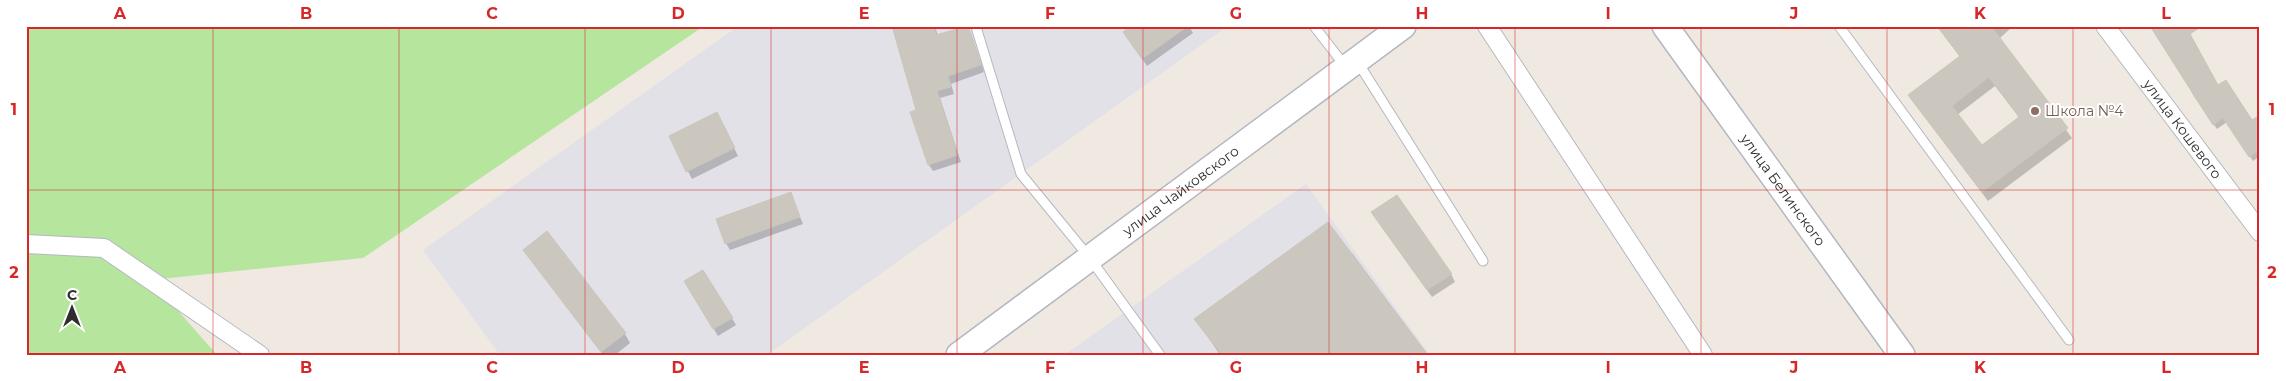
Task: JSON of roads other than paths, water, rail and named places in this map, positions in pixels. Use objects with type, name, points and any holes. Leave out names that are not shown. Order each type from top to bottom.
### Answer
[{"type":"main road","name":"улица Чайковского","points":[[959,355],[1403,26]]},
{"type":"main road","name":"улица Белинского","points":[[1665,26],[1902,355]]},
{"type":"street","points":[[1487,26],[1703,355]]},
{"type":"street","name":"улица Кошевого","points":[[2105,26],[2260,232]]},
{"type":"street","points":[[26,244],[104,248],[260,355]]},
{"type":"lane","points":[[1314,26],[1352,64],[1483,261]]},
{"type":"lane","points":[[1839,26],[2069,340]]},
{"type":"lane","points":[[976,27],[1021,174],[1089,257],[1160,355]]},
{"type":"place","name":"Школа №4","points":[[2035,111]]}]
